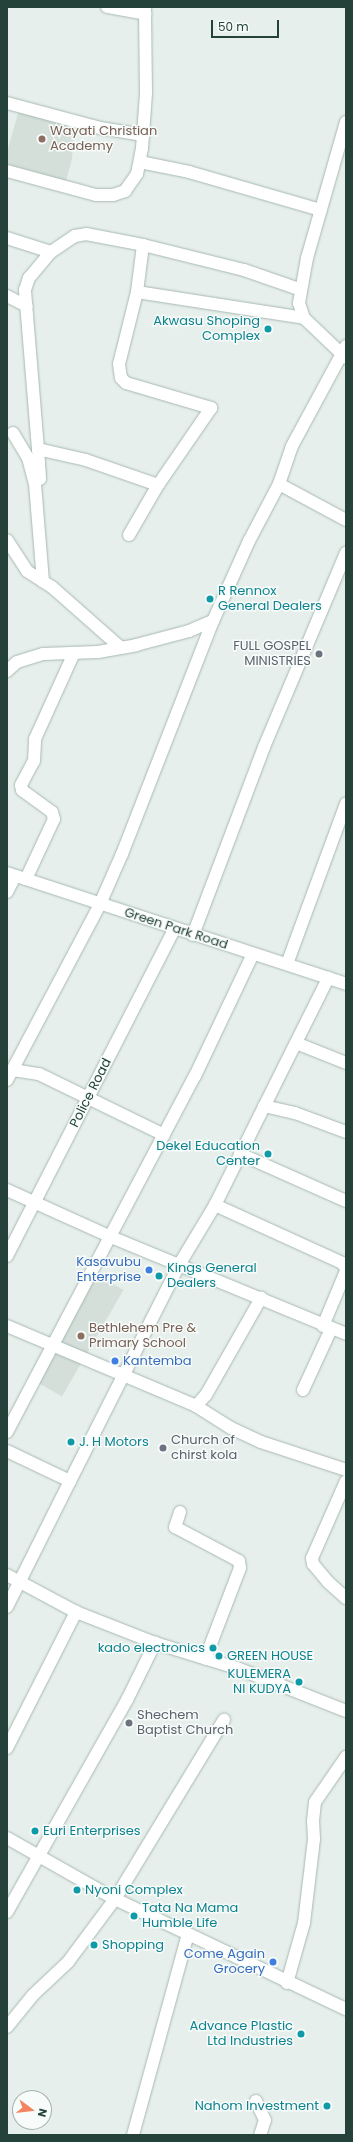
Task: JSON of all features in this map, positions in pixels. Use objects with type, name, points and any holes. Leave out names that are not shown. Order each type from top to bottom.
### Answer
[{"type":"street","points":[[7,171],[96,195],[112,195],[125,192],[137,174],[143,135],[145,11],[107,7]]},
{"type":"street","points":[[7,103],[100,128],[143,135]]},
{"type":"street","points":[[164,1135],[89,1097],[39,1074],[10,1075],[100,904],[213,620],[249,541],[279,484],[295,439],[345,352],[304,318],[300,311],[300,289],[346,122]]},
{"type":"street","points":[[140,162],[189,172],[321,210]]},
{"type":"street","points":[[44,525],[25,290],[28,278],[50,252],[75,236],[86,234],[143,245],[244,270],[300,289]]},
{"type":"street","points":[[7,238],[50,252]]},
{"type":"street","points":[[129,535],[158,484],[211,408],[126,383],[121,378],[120,364],[137,292],[143,245]]},
{"type":"street","points":[[137,292],[304,318]]},
{"type":"street","points":[[7,296],[26,306]]},
{"type":"street","points":[[13,433],[28,458],[35,484],[43,582]]},
{"type":"street","points":[[38,449],[86,460],[158,484]]},
{"type":"street","points":[[279,484],[346,520]]},
{"type":"street","points":[[7,540],[27,572],[43,582],[120,647]]},
{"type":"street","points":[[193,935],[264,747],[346,553]]},
{"type":"street","points":[[7,671],[26,658],[43,654],[98,652],[189,630],[213,620]]},
{"type":"street","points":[[7,892],[54,819],[52,812],[22,790],[21,785],[34,761],[35,738],[74,653]]},
{"type":"street","points":[[287,964],[346,804]]},
{"type":"street","name":"Green Park Road","points":[[16,876],[174,929],[346,984]]},
{"type":"street","name":"Police Road","points":[[7,1256],[174,929]]},
{"type":"street","points":[[7,1432],[164,1135],[253,954]]},
{"type":"street","points":[[7,1607],[179,1265],[215,1205],[328,978]]},
{"type":"street","points":[[296,1044],[346,1063]]},
{"type":"street","points":[[264,1106],[295,1113],[346,1132]]},
{"type":"street","points":[[240,1154],[346,1201]]},
{"type":"street","points":[[7,1190],[111,1237],[346,1334]]},
{"type":"street","points":[[215,1205],[342,1263],[346,1268]]},
{"type":"street","points":[[303,1390],[346,1271]]},
{"type":"street","points":[[196,1406],[206,1395],[261,1298]]},
{"type":"street","points":[[7,1326],[196,1406],[231,1428],[261,1442],[346,1470]]},
{"type":"street","points":[[7,1451],[70,1481]]},
{"type":"street","points":[[346,1482],[312,1558],[313,1564],[328,1582],[346,1598]]},
{"type":"street","points":[[180,1512],[175,1527],[239,1561],[240,1568],[205,1659]]},
{"type":"street","points":[[7,1575],[76,1612],[155,1643],[238,1668],[346,1711]]},
{"type":"street","points":[[7,1748],[76,1612]]},
{"type":"street","points":[[7,1912],[127,1700],[155,1643]]},
{"type":"street","points":[[7,2027],[33,1995],[68,1962],[115,1899],[224,1720]]},
{"type":"street","points":[[287,1983],[304,1923],[314,1839],[314,1806],[319,1793],[346,1757]]},
{"type":"street","points":[[7,1838],[115,1899],[287,1983],[346,2009]]},
{"type":"street","points":[[133,2135],[188,1934]]},
{"type":"street","points":[[256,2101],[265,2120],[260,2135]]},
{"type":"shaded area","name":"Wayati Christian Academy","points":[[19,110],[74,127],[72,159],[66,181],[7,164],[7,152]]},
{"type":"shaded area","name":"Bethlehem Pre & Primary School","points":[[94,1273],[123,1290],[62,1397],[32,1380]]},
{"type":"place","name":"Wayati Christian Academy","points":[[42,139]]},
{"type":"place","name":"Akwasu Shoping Complex","points":[[268,329]]},
{"type":"place","name":"R Rennox General Dealers","points":[[210,599]]},
{"type":"place","name":"FULL GOSPEL MINISTRIES","points":[[319,654]]},
{"type":"place","name":"Dekel Education Center","points":[[268,1154]]},
{"type":"place","name":"Kasavubu Enterprise","points":[[149,1270]]},
{"type":"place","name":"Kings General Dealers","points":[[159,1276]]},
{"type":"place","name":"Bethlehem Pre & Primary School","points":[[81,1336]]},
{"type":"place","name":"Kantemba","points":[[115,1361]]},
{"type":"place","name":"J. H Motors","points":[[71,1442]]},
{"type":"place","name":"Church of chirst kola","points":[[163,1448]]},
{"type":"place","name":"kado electronics","points":[[213,1648]]},
{"type":"place","name":"GREEN HOUSE","points":[[219,1656]]},
{"type":"place","name":"KULEMERA NI KUDYA","points":[[299,1682]]},
{"type":"place","name":"Shechem Baptist Church","points":[[129,1723]]},
{"type":"place","name":"Euri Enterprises","points":[[35,1831]]},
{"type":"place","name":"Nyoni Complex","points":[[77,1890]]},
{"type":"place","name":"Tata Na Mama Humble Life","points":[[134,1916]]},
{"type":"place","name":"Shopping","points":[[94,1945]]},
{"type":"place","name":"Come Again Grocery","points":[[273,1962]]},
{"type":"place","name":"Advance Plastic Ltd Industries","points":[[301,2034]]},
{"type":"place","name":"Nahom Investment","points":[[327,2106]]}]
